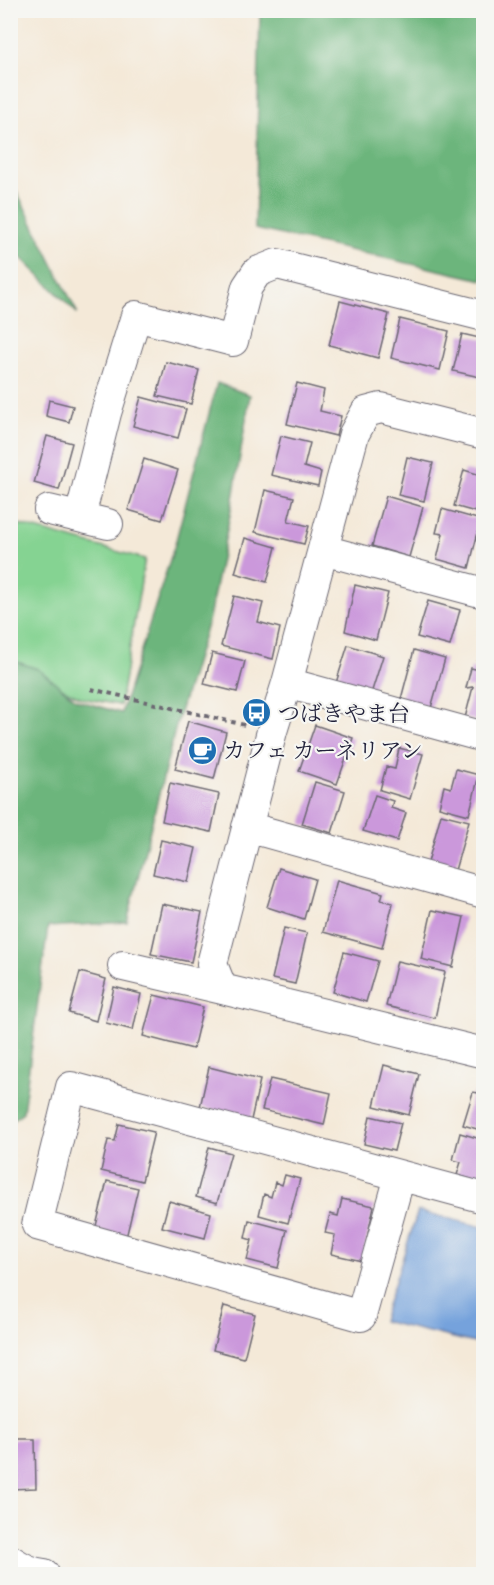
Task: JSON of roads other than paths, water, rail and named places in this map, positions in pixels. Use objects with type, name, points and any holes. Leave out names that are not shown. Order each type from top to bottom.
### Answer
[{"type":"street","points":[[80,518],[106,413],[136,316],[233,341],[247,287],[256,272],[277,264],[483,316]]},
{"type":"street","points":[[222,989],[212,964],[272,731],[354,434],[366,412],[381,408],[483,434]]},
{"type":"street","points":[[49,510],[108,524]]},
{"type":"street","points":[[323,550],[483,593]]},
{"type":"street","points":[[287,683],[483,737]]},
{"type":"street","points":[[247,827],[483,893]]},
{"type":"street","points":[[123,966],[483,1053]]},
{"type":"street","points":[[400,1176],[361,1316],[36,1225],[70,1088],[483,1198]]},
{"type":"street","points":[[10,1560],[22,1568],[44,1575]]},
{"type":"water","points":[[418,1211],[483,1227],[483,1345],[382,1321]]},
{"type":"place","name":"つばきやま台","points":[[257,713]]},
{"type":"place","name":"カフェ カーネリアン","points":[[202,750]]}]
